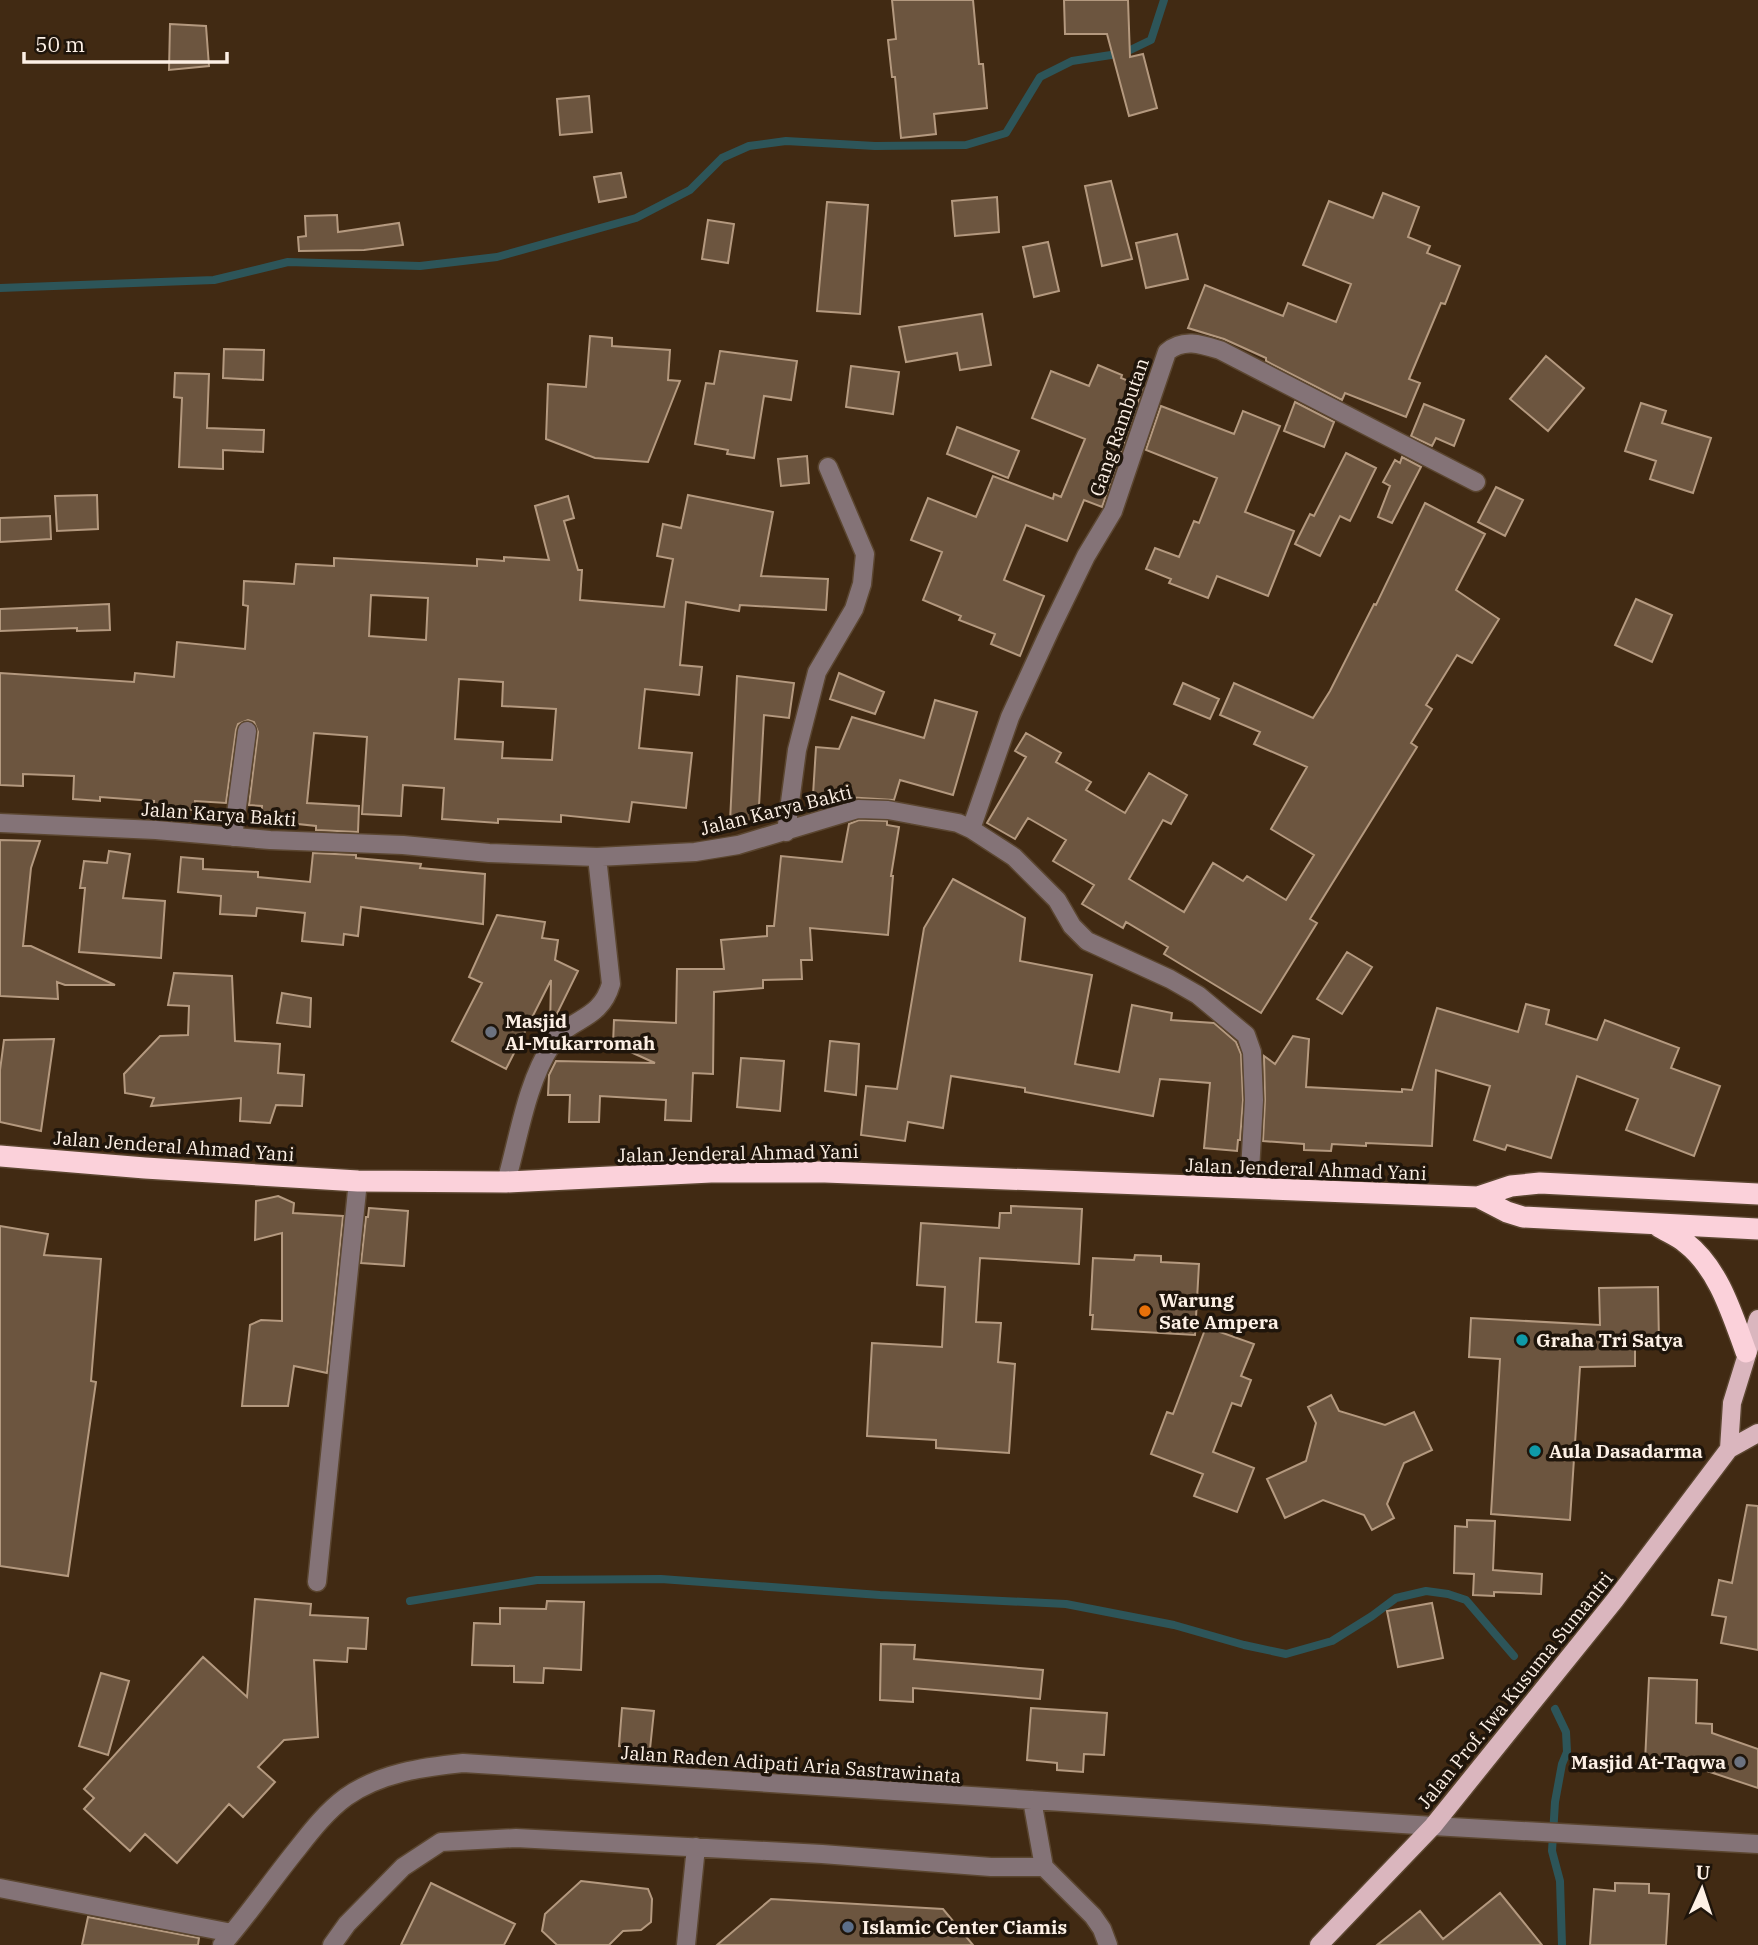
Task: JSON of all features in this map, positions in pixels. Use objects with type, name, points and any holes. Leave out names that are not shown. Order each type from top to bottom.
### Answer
[{"type":"highway","name":"Jalan Jenderal Ahmad Yani","points":[[0,1156],[358,1181],[506,1182],[711,1172],[813,1172],[1478,1197],[1511,1186],[1540,1183],[1758,1194]]},
{"type":"highway","name":"Jalan Jenderal Ahmad Yani","points":[[1478,1197],[1523,1217],[1758,1229]]},
{"type":"highway","points":[[1651,1223],[1686,1242],[1703,1261],[1719,1284],[1746,1352]]},
{"type":"main road","points":[[1729,1449],[1732,1403],[1758,1319]]},
{"type":"main road","points":[[1729,1449],[1758,1433]]},
{"type":"main road","name":"Jalan Prof. Iwa Kusuma Sumantri","points":[[1319,1945],[1433,1826],[1615,1600],[1729,1449]]},
{"type":"street","name":"Gang Rambutan","points":[[971,829],[1010,717],[1086,556],[1113,511],[1167,352],[1174,347],[1199,344],[1220,351],[1476,482]]},
{"type":"street","points":[[786,832],[797,750],[817,672],[854,609],[862,584],[864,554],[828,467]]},
{"type":"street","points":[[233,837],[247,730]]},
{"type":"street","name":"Jalan Karya Bakti","points":[[0,823],[403,845],[489,853],[597,857],[695,852],[738,845],[833,815],[873,808],[931,816],[971,829],[1014,857],[1058,900],[1072,926],[1087,942],[1170,979],[1198,995],[1246,1035],[1254,1073],[1249,1189]]},
{"type":"street","points":[[506,1182],[538,1070],[554,1041],[574,1024],[594,1013],[606,999],[611,984],[597,857]]},
{"type":"street","points":[[317,1582],[358,1181]]},
{"type":"street","name":"Jalan Raden Adipati Aria Sastrawinata","points":[[227,1939],[265,1887],[322,1818],[345,1798],[398,1773],[463,1763],[1433,1826],[1758,1844]]},
{"type":"street","points":[[1032,1800],[1044,1867],[1093,1916],[1102,1928],[1108,1945]]},
{"type":"street","points":[[332,1945],[347,1924],[403,1867],[441,1842],[516,1838],[822,1854],[991,1867],[1044,1867]]},
{"type":"street","points":[[687,1945],[696,1847]]},
{"type":"street","points":[[0,1888],[227,1939]]},
{"type":"building","points":[[892,0],[973,0],[979,64],[983,64],[987,108],[934,114],[936,134],[901,138],[888,40],[896,39]]},
{"type":"building","points":[[1064,0],[1128,0],[1130,57],[1143,54],[1157,108],[1129,116],[1107,34],[1065,34]]},
{"type":"building","points":[[170,24],[206,26],[209,66],[169,70]]},
{"type":"building","points":[[589,96],[592,132],[560,135],[557,99]]},
{"type":"building","points":[[621,173],[626,197],[599,202],[594,177]]},
{"type":"building","points":[[1111,181],[1132,259],[1102,266],[1085,186]]},
{"type":"building","points":[[1383,193],[1419,207],[1408,237],[1430,246],[1427,253],[1460,266],[1409,379],[1420,383],[1406,417],[1345,393],[1342,400],[1266,361],[1266,358],[1224,339],[1188,328],[1205,285],[1283,316],[1288,303],[1336,322],[1351,284],[1303,265],[1329,201],[1373,218]]},
{"type":"building","points":[[997,197],[999,232],[955,236],[952,201]]},
{"type":"building","points":[[827,202],[868,205],[860,314],[817,311]]},
{"type":"building","points":[[337,215],[338,232],[399,223],[403,245],[364,250],[299,251],[298,237],[306,236],[305,216]]},
{"type":"building","points":[[708,220],[734,224],[728,263],[702,259]]},
{"type":"building","points":[[1177,234],[1188,279],[1146,288],[1136,243]]},
{"type":"building","points":[[1048,242],[1059,291],[1034,297],[1023,247]]},
{"type":"building","points":[[982,314],[991,365],[960,370],[957,353],[906,362],[899,327]]},
{"type":"building","points":[[590,336],[612,338],[612,346],[670,350],[668,380],[680,381],[648,462],[595,458],[546,439],[548,384],[586,387]]},
{"type":"building","points":[[224,349],[264,350],[263,380],[223,378]]},
{"type":"building","points":[[720,351],[797,361],[791,400],[764,396],[754,458],[727,454],[728,450],[695,444],[706,383],[714,384]]},
{"type":"building","points":[[1546,356],[1584,388],[1548,431],[1510,399]]},
{"type":"building","points":[[1098,365],[1143,387],[1102,507],[1084,500],[1067,541],[1026,525],[1004,580],[1044,596],[1020,656],[991,644],[995,634],[959,620],[961,616],[923,600],[942,552],[911,540],[928,498],[976,517],[993,476],[1053,499],[1054,494],[1061,497],[1085,439],[1032,418],[1051,371],[1089,386]]},
{"type":"building","points":[[851,366],[899,372],[893,414],[846,407]]},
{"type":"building","points":[[175,373],[209,374],[207,428],[264,430],[263,452],[223,450],[223,469],[179,467],[182,398],[174,397]]},
{"type":"building","points":[[1295,402],[1334,422],[1324,447],[1284,431]]},
{"type":"building","points":[[1641,403],[1666,411],[1662,423],[1711,438],[1693,493],[1650,479],[1656,461],[1625,451]]},
{"type":"building","points":[[1424,404],[1464,420],[1454,446],[1436,438],[1432,446],[1411,436]]},
{"type":"building","points":[[1161,406],[1234,434],[1243,411],[1280,426],[1245,512],[1294,531],[1268,596],[1217,576],[1208,598],[1169,583],[1171,579],[1146,569],[1155,548],[1179,557],[1194,521],[1199,523],[1217,478],[1146,450]]},
{"type":"building","points":[[957,427],[1019,451],[1008,478],[947,454]]},
{"type":"building","points":[[1346,453],[1376,468],[1350,521],[1340,516],[1320,556],[1295,544],[1310,514],[1314,516]]},
{"type":"building","points":[[807,456],[809,483],[781,486],[778,459]]},
{"type":"building","points":[[1402,457],[1421,467],[1392,523],[1378,517],[1390,486],[1383,482],[1395,460],[1400,463]]},
{"type":"building","points":[[1496,487],[1523,500],[1505,536],[1478,522]]},
{"type":"building","points":[[97,495],[98,529],[57,531],[55,496]]},
{"type":"building","points":[[688,495],[773,512],[761,576],[828,579],[826,610],[740,605],[739,611],[686,602],[680,665],[702,667],[699,695],[645,689],[639,748],[692,753],[686,808],[632,802],[629,822],[561,815],[561,822],[498,819],[498,823],[442,819],[444,788],[403,785],[401,816],[362,814],[367,737],[314,733],[307,803],[359,806],[358,832],[316,830],[316,826],[261,820],[262,806],[249,805],[258,732],[254,722],[248,720],[238,724],[236,730],[226,803],[195,801],[194,810],[154,807],[154,801],[100,797],[100,801],[73,799],[74,776],[23,774],[23,786],[0,785],[0,673],[134,682],[135,673],[174,677],[177,642],[245,649],[248,606],[243,605],[244,581],[294,584],[296,564],[334,566],[334,558],[477,566],[477,559],[504,561],[504,557],[549,560],[535,506],[568,496],[574,518],[564,521],[578,570],[582,570],[580,600],[664,607],[673,559],[657,556],[663,524],[681,528]],"holes":[[[371,595],[428,598],[426,640],[369,636]],[[459,679],[503,682],[502,706],[556,709],[552,760],[502,758],[503,742],[455,739]]]},
{"type":"building","points":[[1425,503],[1485,534],[1456,590],[1499,619],[1472,663],[1457,655],[1426,705],[1432,709],[1411,743],[1417,747],[1310,919],[1317,923],[1261,1013],[1164,954],[1168,947],[1126,922],[1123,928],[1082,904],[1094,885],[1053,861],[1066,840],[1028,818],[1015,839],[987,823],[1026,757],[1015,751],[1026,733],[1061,753],[1056,762],[1091,782],[1086,790],[1125,813],[1149,773],[1187,795],[1171,824],[1163,820],[1129,879],[1184,912],[1213,863],[1243,881],[1247,876],[1286,900],[1314,855],[1271,829],[1307,767],[1254,744],[1260,732],[1220,715],[1234,683],[1313,718],[1330,691],[1374,604],[1376,605]]},
{"type":"building","points":[[50,516],[51,539],[0,542],[0,518]]},
{"type":"building","points":[[1636,599],[1672,615],[1652,662],[1615,645]]},
{"type":"building","points":[[109,604],[110,630],[77,631],[77,628],[0,631],[0,609]]},
{"type":"building","points":[[839,673],[884,692],[875,714],[830,699]]},
{"type":"building","points":[[737,676],[794,683],[789,718],[764,715],[758,824],[730,822]]},
{"type":"building","points":[[1183,683],[1219,699],[1210,719],[1174,704]]},
{"type":"building","points":[[935,700],[977,712],[953,795],[900,780],[894,800],[813,795],[816,747],[839,749],[852,717],[924,738]]},
{"type":"building","points":[[859,820],[887,821],[887,825],[899,827],[891,876],[888,935],[810,928],[812,960],[801,960],[802,979],[763,980],[763,988],[714,992],[713,1074],[693,1073],[691,1121],[665,1120],[666,1100],[600,1096],[599,1122],[569,1122],[570,1095],[548,1095],[549,1075],[556,1061],[655,1063],[613,1044],[614,1020],[676,1023],[677,969],[724,969],[721,940],[767,936],[767,926],[774,926],[781,856],[842,862],[849,824]]},
{"type":"building","points":[[0,840],[40,841],[31,868],[23,946],[31,946],[115,985],[65,985],[57,982],[58,999],[0,996]]},
{"type":"building","points":[[109,851],[130,854],[123,898],[165,901],[161,958],[79,952],[85,888],[80,888],[84,861],[107,863]]},
{"type":"building","points":[[313,853],[356,855],[356,858],[421,864],[420,868],[485,874],[483,924],[361,907],[358,936],[344,934],[343,945],[302,941],[305,913],[257,908],[256,916],[220,914],[221,896],[178,892],[181,857],[203,859],[203,869],[258,872],[258,877],[310,882]]},
{"type":"building","points":[[953,879],[1025,918],[1020,961],[1092,975],[1075,1064],[1119,1072],[1132,1005],[1172,1013],[1171,1020],[1214,1023],[1236,1042],[1241,1054],[1243,1100],[1237,1151],[1204,1148],[1210,1083],[1160,1079],[1153,1116],[1025,1092],[1025,1088],[951,1076],[943,1128],[908,1122],[905,1141],[861,1135],[866,1086],[897,1089],[924,928]]},
{"type":"building","points":[[497,915],[545,922],[542,938],[558,940],[555,960],[578,971],[550,1028],[551,980],[506,1069],[452,1041],[482,983],[469,977]]},
{"type":"building","points":[[1347,952],[1372,967],[1342,1014],[1317,999]]},
{"type":"building","points":[[174,973],[232,976],[235,1041],[280,1044],[278,1073],[304,1075],[302,1106],[276,1105],[270,1123],[240,1121],[241,1098],[151,1106],[154,1098],[125,1093],[124,1074],[160,1036],[188,1035],[189,1006],[168,1005]]},
{"type":"building","points":[[282,993],[311,998],[310,1027],[277,1023]]},
{"type":"building","points":[[1526,1004],[1549,1010],[1546,1024],[1597,1040],[1605,1020],[1679,1048],[1671,1068],[1720,1086],[1694,1156],[1626,1130],[1638,1099],[1577,1076],[1551,1158],[1507,1145],[1505,1150],[1474,1140],[1490,1086],[1436,1070],[1432,1146],[1332,1144],[1331,1151],[1304,1150],[1304,1144],[1263,1141],[1264,1056],[1275,1064],[1293,1036],[1309,1039],[1306,1087],[1402,1092],[1402,1089],[1412,1090],[1437,1008],[1518,1032]]},
{"type":"building","points":[[54,1039],[41,1131],[0,1122],[0,1070],[4,1040]]},
{"type":"building","points":[[830,1041],[859,1044],[856,1095],[825,1091]]},
{"type":"building","points":[[741,1058],[784,1061],[780,1111],[737,1107]]},
{"type":"building","points":[[278,1196],[294,1203],[293,1213],[343,1216],[327,1373],[294,1366],[288,1406],[242,1406],[250,1325],[261,1320],[282,1321],[282,1233],[255,1240],[256,1201]]},
{"type":"building","points":[[1011,1206],[1082,1209],[1079,1264],[980,1258],[976,1322],[1001,1323],[998,1362],[1015,1364],[1009,1453],[936,1448],[936,1440],[867,1436],[872,1343],[942,1347],[945,1287],[917,1285],[921,1223],[999,1228],[1000,1213],[1011,1213]]},
{"type":"building","points":[[369,1208],[408,1211],[404,1266],[361,1263]]},
{"type":"building","points":[[0,1226],[48,1234],[44,1255],[101,1259],[91,1381],[96,1382],[68,1576],[0,1566]]},
{"type":"building","points":[[1135,1255],[1161,1256],[1161,1262],[1199,1264],[1195,1335],[1092,1329],[1093,1315],[1090,1315],[1093,1258],[1134,1260]]},
{"type":"building","points":[[1658,1287],[1659,1344],[1635,1345],[1635,1366],[1580,1367],[1570,1520],[1491,1514],[1500,1359],[1469,1357],[1471,1318],[1600,1325],[1599,1288]]},
{"type":"building","points":[[1206,1327],[1254,1344],[1241,1376],[1251,1380],[1241,1406],[1232,1403],[1213,1452],[1254,1468],[1237,1512],[1194,1496],[1203,1474],[1151,1454],[1167,1412],[1173,1414]]},
{"type":"building","points":[[1331,1395],[1339,1411],[1385,1425],[1414,1412],[1432,1450],[1404,1463],[1387,1504],[1394,1518],[1372,1530],[1364,1515],[1323,1500],[1285,1518],[1267,1479],[1306,1461],[1316,1423],[1308,1407]]},
{"type":"building","points":[[1747,1505],[1758,1506],[1758,1650],[1721,1643],[1726,1617],[1712,1615],[1719,1580],[1732,1583]]},
{"type":"building","points":[[1467,1520],[1495,1521],[1493,1570],[1542,1574],[1541,1594],[1494,1592],[1494,1596],[1473,1595],[1474,1574],[1454,1573],[1455,1526],[1467,1527]]},
{"type":"building","points":[[255,1599],[311,1604],[310,1615],[368,1618],[366,1649],[348,1648],[347,1662],[314,1660],[318,1737],[284,1740],[258,1767],[275,1782],[243,1817],[229,1804],[177,1863],[145,1834],[130,1851],[84,1809],[94,1798],[84,1789],[203,1657],[247,1697]]},
{"type":"building","points":[[547,1601],[584,1602],[581,1670],[544,1668],[543,1683],[514,1682],[514,1666],[472,1665],[474,1623],[500,1624],[500,1608],[546,1609]]},
{"type":"building","points":[[1432,1603],[1443,1658],[1398,1667],[1387,1611]]},
{"type":"building","points":[[881,1644],[915,1645],[914,1659],[1043,1670],[1040,1699],[913,1688],[913,1702],[880,1700]]},
{"type":"building","points":[[101,1673],[129,1681],[108,1755],[79,1746]]},
{"type":"building","points":[[1649,1678],[1697,1680],[1696,1723],[1712,1724],[1712,1733],[1758,1749],[1758,1788],[1707,1771],[1667,1769],[1667,1762],[1645,1762]]},
{"type":"building","points":[[622,1708],[654,1711],[650,1749],[619,1746]]},
{"type":"building","points":[[1031,1708],[1107,1713],[1104,1755],[1084,1754],[1083,1772],[1057,1770],[1057,1763],[1027,1760]]},
{"type":"building","points":[[581,1881],[648,1889],[652,1899],[651,1922],[641,1930],[623,1931],[609,1945],[557,1945],[542,1931],[545,1914]]},
{"type":"building","points":[[431,1883],[515,1924],[504,1945],[401,1945]]},
{"type":"building","points":[[1615,1883],[1649,1884],[1649,1893],[1669,1894],[1666,1945],[1590,1945],[1594,1889],[1615,1891]]},
{"type":"building","points":[[1500,1893],[1542,1945],[1377,1945],[1420,1911],[1443,1939]]},
{"type":"building","name":"Islamic Center Ciamis","points":[[771,1899],[943,1909],[973,1945],[717,1945]]},
{"type":"building","points":[[88,1917],[199,1938],[198,1945],[82,1945]]},
{"type":"waterway","points":[[0,288],[214,280],[288,262],[420,266],[497,257],[636,218],[690,190],[722,158],[749,146],[786,141],[875,146],[966,145],[1006,133],[1040,77],[1072,61],[1124,53],[1151,40],[1164,0]]},
{"type":"waterway","points":[[410,1601],[537,1580],[661,1579],[880,1595],[1066,1604],[1174,1625],[1286,1654],[1332,1641],[1396,1598],[1426,1591],[1466,1600],[1514,1656]]},
{"type":"waterway","points":[[1555,1709],[1566,1732],[1567,1752],[1555,1802],[1552,1851],[1560,1881],[1562,1945]]},
{"type":"place","name":"Masjid Al-Mukarromah","points":[[491,1032]]},
{"type":"place","name":"Warung Sate Ampera","points":[[1145,1311]]},
{"type":"place","name":"Graha Tri Satya","points":[[1522,1340]]},
{"type":"place","name":"Aula Dasadarma","points":[[1535,1451]]},
{"type":"place","name":"Masjid At-Taqwa","points":[[1740,1762]]},
{"type":"place","name":"Islamic Center Ciamis","points":[[848,1927]]}]
